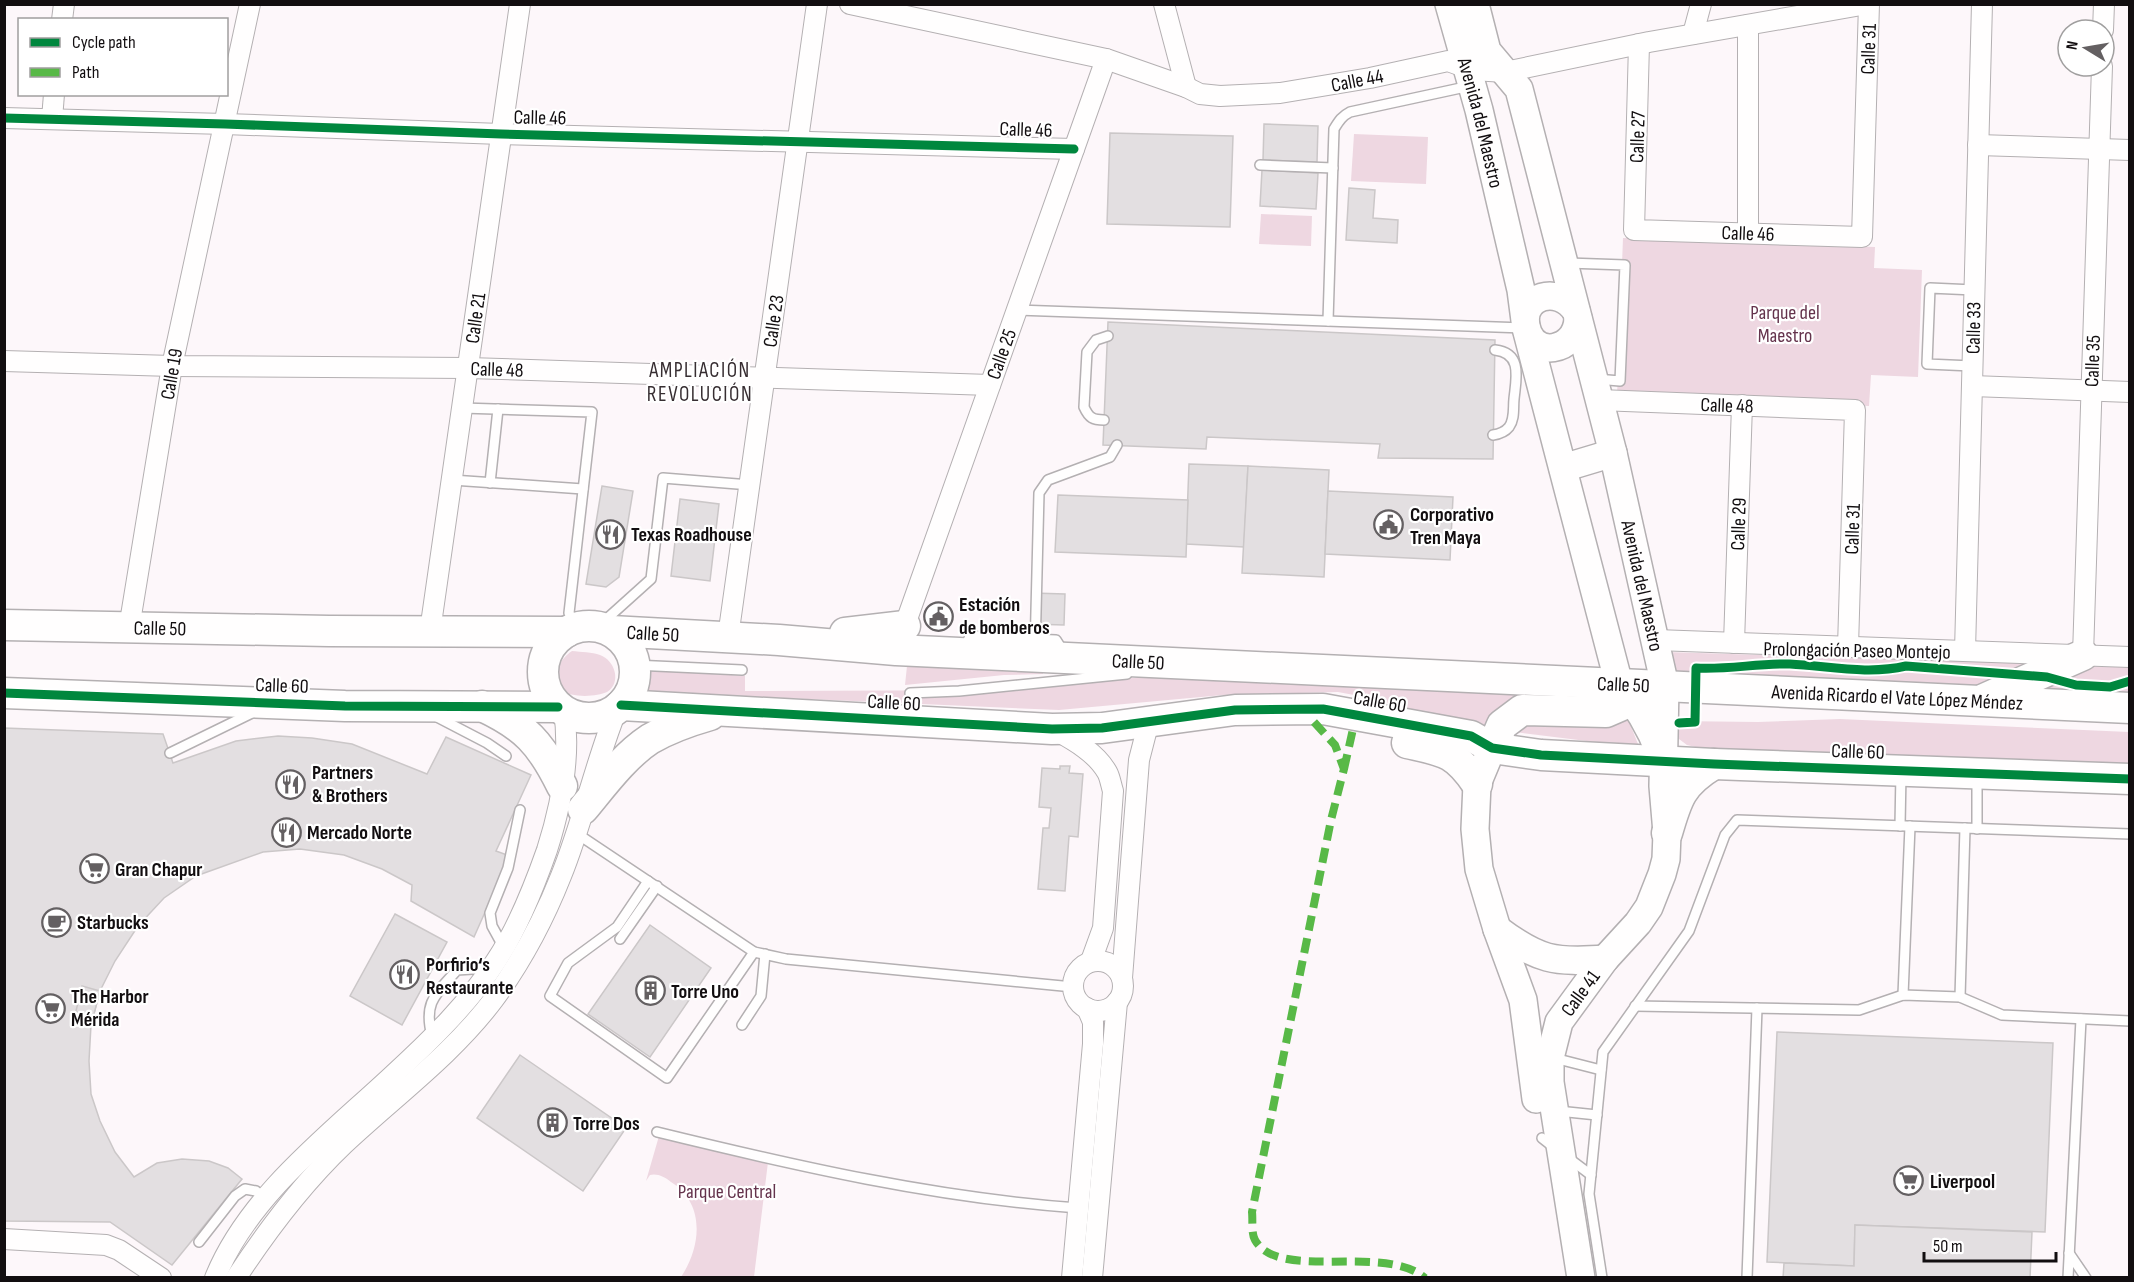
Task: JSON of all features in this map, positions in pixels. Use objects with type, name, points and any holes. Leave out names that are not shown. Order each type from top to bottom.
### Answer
[{"type":"main road","name":"Calle 50","points":[[4,625],[430,631],[588,629],[779,640],[901,638],[963,653],[1035,648],[1068,658],[1183,663],[1626,692]]},
{"type":"main road","points":[[588,629],[621,639],[628,648],[634,665],[633,684],[628,695],[619,707],[605,715],[591,718],[577,717],[561,709],[546,689],[543,667],[550,647],[588,629]]},
{"type":"main road","points":[[1980,701],[2083,655]]},
{"type":"main road","points":[[1492,748],[1502,725],[1522,710],[1606,712],[1626,692],[1665,686]]},
{"type":"main road","name":"Avenida Ricardo el Vate López Méndez","points":[[1665,686],[2130,708]]},
{"type":"main road","name":"Calle 60","points":[[4,693],[345,706],[482,706],[561,709]]},
{"type":"main road","points":[[482,706],[506,718],[526,733],[548,758],[562,786]]},
{"type":"main road","name":"Calle 60","points":[[619,707],[724,710],[1052,729],[1102,728],[1234,710],[1323,709],[1471,736],[1492,748],[1541,755],[1977,774],[2038,780],[2130,779]]},
{"type":"main road","points":[[579,821],[618,769],[650,740],[684,722],[724,710]]},
{"type":"main road","points":[[1194,715],[1242,722],[1301,721],[1353,729],[1444,752],[1460,762],[1477,784]]},
{"type":"main road","points":[[1667,833],[1675,805],[1684,787],[1714,764]]},
{"type":"street","points":[[225,124],[250,4]]},
{"type":"street","name":"Calle 21","points":[[430,631],[520,4]]},
{"type":"street","name":"Calle 23","points":[[729,637],[817,4]]},
{"type":"street","name":"Calle 44","points":[[850,4],[1106,59],[1200,94],[1220,96],[1280,93],[1370,78],[1448,61],[1468,76],[1473,70],[1505,72],[1639,44],[1868,4]]},
{"type":"street","points":[[1164,4],[1186,87]]},
{"type":"street","name":"Avenida del Maestro","points":[[1449,4],[1479,110],[1521,291],[1526,328],[1626,692],[1651,730],[1663,762]]},
{"type":"street","name":"Avenida del Maestro","points":[[1475,4],[1487,51],[1519,89],[1613,453],[1665,686],[1663,762]]},
{"type":"street","points":[[1693,34],[1701,4]]},
{"type":"street","name":"Calle 31","points":[[1862,237],[1868,4]]},
{"type":"street","name":"Calle 33","points":[[1965,651],[1982,4]]},
{"type":"street","points":[[1748,25],[1748,233]]},
{"type":"street","name":"Calle 27","points":[[1634,230],[1639,44]]},
{"type":"street","name":"Calle 25","points":[[901,638],[1106,59]]},
{"type":"street","name":"Calle 35","points":[[2083,655],[2102,78]]},
{"type":"street","points":[[52,119],[54,96]]},
{"type":"street","name":"Calle 46","points":[[4,118],[1074,149]]},
{"type":"street","name":"Calle 19","points":[[129,628],[172,366],[225,124]]},
{"type":"street","points":[[1978,145],[2130,150]]},
{"type":"street","name":"Calle 46","points":[[1634,230],[1862,237]]},
{"type":"street","points":[[1547,296],[1564,298],[1577,315],[1574,336],[1568,342],[1552,348],[1536,343],[1526,328],[1527,312],[1532,304],[1547,296]]},
{"type":"street","name":"Calle 48","points":[[4,361],[172,366],[468,368],[990,385]]},
{"type":"street","points":[[1972,386],[2130,392]]},
{"type":"street","name":"Calle 48","points":[[1596,390],[1743,405],[1855,410]]},
{"type":"street","name":"Calle 29","points":[[1734,643],[1743,405]]},
{"type":"street","name":"Calle 31","points":[[1848,647],[1855,410]]},
{"type":"street","points":[[1563,468],[1613,453]]},
{"type":"street","points":[[1656,640],[2130,657]]},
{"type":"street","points":[[236,1278],[265,1234],[297,1194],[343,1146],[469,1031],[517,966],[561,877],[607,735],[619,707]]},
{"type":"street","points":[[215,1278],[238,1234],[272,1191],[335,1128],[395,1074],[469,998],[504,947],[539,872],[554,826],[562,786],[566,727],[561,709]]},
{"type":"street","points":[[1092,1278],[1117,1002],[1123,986],[1139,760],[1149,720]]},
{"type":"street","points":[[1052,729],[1074,741],[1093,756],[1107,772],[1113,790],[1103,928],[1091,961],[1077,971],[1073,987],[1077,1000],[1087,1008],[1093,1022],[1093,1044],[1072,1278]]},
{"type":"street","name":"Calle 41","points":[[1492,748],[1477,784],[1475,829],[1479,869],[1497,929],[1550,1082],[1552,1146],[1562,1278]]},
{"type":"street","name":"Calle 41","points":[[1581,1278],[1552,1146],[1540,1055],[1559,1022],[1605,959],[1638,923],[1649,907],[1666,859],[1667,833],[1663,762]]},
{"type":"street","points":[[1497,929],[1537,955],[1570,962],[1605,959]]},
{"type":"street","points":[[1091,961],[1106,962],[1118,971],[1122,978]]},
{"type":"street","points":[[1087,1008],[1103,1010],[1117,1002]]},
{"type":"street","points":[[4,1239],[106,1245],[119,1250],[161,1278]]},
{"type":"lane","points":[[1328,321],[1334,129],[1344,115],[1350,112],[1468,76]]},
{"type":"lane","points":[[1260,165],[1333,168]]},
{"type":"lane","points":[[1563,262],[1625,265],[1620,381],[1596,390]]},
{"type":"lane","points":[[1972,366],[1927,364],[1930,288],[1974,290]]},
{"type":"lane","points":[[1017,310],[1526,328]]},
{"type":"lane","points":[[1104,420],[1094,420],[1084,407],[1087,352],[1096,340],[1107,336]]},
{"type":"lane","points":[[1493,435],[1501,434],[1509,429],[1512,421],[1516,370],[1511,356],[1495,350]]},
{"type":"lane","points":[[462,408],[592,412],[569,613],[588,629],[651,579],[663,478],[750,485]]},
{"type":"lane","points":[[490,483],[498,409]]},
{"type":"lane","points":[[1035,648],[1039,494],[1048,480],[1110,458],[1117,445]]},
{"type":"lane","points":[[452,480],[583,489]]},
{"type":"lane","points":[[910,693],[959,691],[1121,675],[1183,663]]},
{"type":"lane","points":[[634,665],[742,670]]},
{"type":"lane","points":[[170,753],[271,703]]},
{"type":"lane","points":[[413,706],[452,723],[506,756]]},
{"type":"lane","points":[[1902,771],[1905,826],[1903,995]]},
{"type":"lane","points":[[1977,774],[1977,829]]},
{"type":"lane","points":[[504,947],[492,926],[490,913],[508,868],[520,810]]},
{"type":"lane","points":[[1602,1278],[1590,1194],[1603,1052],[1689,931],[1725,835],[1737,820],[2130,834]]},
{"type":"lane","points":[[579,821],[652,883],[754,952],[786,959],[1073,987]]},
{"type":"lane","points":[[1960,997],[1965,828]]},
{"type":"lane","points":[[620,939],[652,883]]},
{"type":"lane","points":[[652,883],[617,927],[568,963],[550,996],[667,1078],[754,952]]},
{"type":"lane","points":[[742,1025],[761,996],[765,954]]},
{"type":"lane","points":[[432,1036],[429,1022],[432,998],[457,970],[491,968]]},
{"type":"lane","points":[[1635,1006],[1859,1010],[1903,995],[1960,997],[2002,1015],[2130,1021]]},
{"type":"lane","points":[[1747,1278],[1757,1008]]},
{"type":"lane","points":[[2068,1278],[2081,1019]]},
{"type":"lane","points":[[1540,1055],[1601,1070]]},
{"type":"lane","points":[[1550,1111],[1597,1115]]},
{"type":"lane","points":[[657,1132],[784,1162],[952,1195],[1013,1204],[1078,1208]]},
{"type":"lane","points":[[1552,1146],[1592,1175]]},
{"type":"lane","points":[[199,1242],[235,1196],[245,1189],[272,1191]]},
{"type":"lane","points":[[2070,1253],[2086,1278]]},
{"type":"green space","points":[[1354,134],[1428,137],[1426,184],[1351,181]]},
{"type":"green space","points":[[1261,214],[1312,216],[1311,246],[1259,244]]},
{"type":"green space","name":"Parque del Maestro","points":[[1623,238],[1875,247],[1874,268],[1922,270],[1918,377],[1871,375],[1869,406],[1617,396]]},
{"type":"green space","points":[[572,651],[597,654],[610,662],[615,672],[612,688],[603,694],[590,696],[566,693],[562,690],[556,680],[557,669]]},
{"type":"green space","points":[[1665,652],[2129,666],[2129,693],[1676,673]]},
{"type":"green space","points":[[907,666],[1043,668],[1043,674],[1004,675],[905,685]]},
{"type":"green space","points":[[649,669],[745,676],[745,691],[1018,690],[1152,676],[1601,693],[1491,719],[1484,727],[1338,692],[1223,695],[1059,710],[646,692]]},
{"type":"green space","points":[[1628,719],[1638,744],[1635,747],[1515,732],[1519,722]]},
{"type":"green space","points":[[1840,719],[2129,732],[2129,763],[1704,749],[1687,745],[1675,736],[1674,721],[1758,722]]},
{"type":"green space","name":"Parque Central","points":[[659,1136],[768,1162],[754,1277],[681,1277],[693,1253],[697,1226],[690,1202],[682,1191],[661,1176],[650,1175],[646,1181]]},
{"type":"building","points":[[1264,124],[1318,126],[1317,162],[1263,160]]},
{"type":"building","points":[[1110,133],[1233,136],[1230,227],[1107,224]]},
{"type":"building","points":[[1262,170],[1318,173],[1316,209],[1260,206]]},
{"type":"building","points":[[1349,188],[1375,190],[1373,218],[1398,220],[1397,243],[1346,240]]},
{"type":"building","points":[[1108,322],[1495,340],[1493,459],[1378,458],[1380,444],[1207,437],[1206,449],[1103,445]]},
{"type":"building","points":[[1189,464],[1248,466],[1244,547],[1186,544]]},
{"type":"building","points":[[1248,466],[1329,470],[1324,577],[1242,573]]},
{"type":"building","name":"Texas Roadhouse","points":[[602,486],[633,491],[619,577],[606,587],[586,584]]},
{"type":"building","name":"Corporativo Tren Maya","points":[[1328,491],[1453,497],[1450,560],[1325,554]]},
{"type":"building","points":[[1058,495],[1188,500],[1186,557],[1055,552]]},
{"type":"building","points":[[680,499],[719,504],[710,581],[671,576]]},
{"type":"building","points":[[1032,593],[1065,594],[1064,625],[1031,624]]},
{"type":"building","name":"The Harbor Mérida","points":[[4,728],[163,734],[173,763],[236,741],[278,736],[312,738],[352,744],[427,774],[446,737],[531,775],[496,851],[510,856],[474,937],[411,901],[412,885],[382,869],[344,855],[300,849],[263,852],[196,876],[164,898],[138,926],[115,961],[100,991],[91,1025],[89,1061],[91,1094],[100,1121],[115,1152],[134,1177],[157,1163],[182,1159],[209,1161],[228,1168],[242,1179],[172,1265],[110,1222],[4,1221]]},
{"type":"building","points":[[1060,766],[1070,766],[1069,773],[1083,774],[1078,837],[1069,836],[1065,891],[1038,889],[1043,828],[1049,828],[1051,808],[1039,807],[1042,768],[1060,769]]},
{"type":"building","points":[[395,914],[447,942],[402,1025],[350,996]]},
{"type":"building","name":"Torre Uno","points":[[650,925],[711,968],[650,1057],[588,1014]]},
{"type":"building","points":[[82,986],[100,991],[91,1025],[76,1011]]},
{"type":"building","name":"Liverpool","points":[[1777,1032],[2053,1043],[2045,1232],[1855,1225],[1854,1266],[1767,1262]]},
{"type":"building","name":"Torre Dos","points":[[520,1055],[626,1128],[583,1191],[477,1118]]},
{"type":"building","points":[[1855,1225],[2032,1232],[2030,1278],[1783,1278],[1784,1263],[1854,1266]]},
{"type":"marked path","points":[[1314,722],[1335,745],[1344,769],[1331,820],[1252,1212],[1253,1234],[1255,1240],[1267,1252],[1286,1259],[1385,1263],[1407,1268],[1425,1278]]},
{"type":"marked path","points":[[1344,769],[1353,729]]},
{"type":"cycle path","points":[[4,118],[1074,149]]},
{"type":"cycle path","name":"Prolongación Paseo Montejo","points":[[1679,723],[1695,722],[1696,668],[1790,664],[1877,670],[1906,666],[2047,677],[2076,685],[2110,687],[2130,681]]},
{"type":"cycle path","points":[[4,693],[345,706],[558,707]]},
{"type":"cycle path","points":[[621,705],[1052,729],[1102,728],[1235,710],[1323,709],[1471,736],[1492,748],[1541,755],[1714,764],[2130,779]]},
{"type":"place","name":"Corporativo Tren Maya","points":[[1389,525]]},
{"type":"place","name":"Texas Roadhouse","points":[[610,534]]},
{"type":"place","name":"Estación de bomberos","points":[[938,616]]},
{"type":"place","name":"Partners & Brothers","points":[[291,784]]},
{"type":"place","name":"Mercado Norte","points":[[286,832]]},
{"type":"place","name":"Gran Chapur","points":[[94,869]]},
{"type":"place","name":"Starbucks","points":[[56,922]]},
{"type":"place","name":"Porfirio‘s Restaurante","points":[[405,975]]},
{"type":"place","name":"Torre Uno","points":[[650,991]]},
{"type":"place","name":"The Harbor Mérida","points":[[50,1008]]},
{"type":"place","name":"Torre Dos","points":[[552,1123]]},
{"type":"place","name":"Liverpool","points":[[1909,1181]]},
{"type":"district","name":"AMPLIACIÓN REVOLUCIÓN","points":[[700,382]]}]
